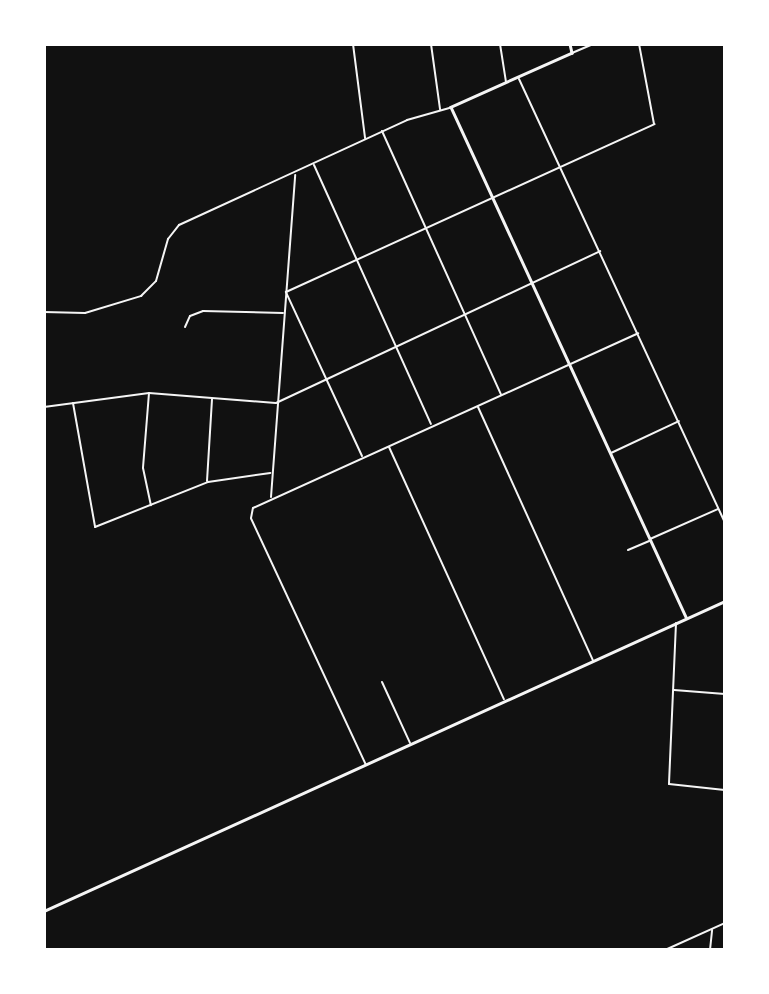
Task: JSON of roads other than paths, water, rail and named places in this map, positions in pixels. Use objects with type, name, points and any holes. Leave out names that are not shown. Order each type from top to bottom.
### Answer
[{"type":"street","points":[[353,44],[365,139]]},
{"type":"street","points":[[431,44],[441,110]]},
{"type":"street","points":[[500,44],[507,83]]},
{"type":"street","points":[[570,44],[572,53]]},
{"type":"street","points":[[44,313],[96,311],[154,285],[176,227],[382,131],[451,107],[593,44]]},
{"type":"street","points":[[286,292],[427,230],[654,124],[639,44]]},
{"type":"street","points":[[519,78],[725,522]]},
{"type":"street","points":[[451,107],[686,618]]},
{"type":"street","points":[[382,131],[502,395]]},
{"type":"street","points":[[313,164],[432,426]]},
{"type":"street","points":[[271,498],[294,173]]},
{"type":"street","points":[[44,407],[149,393],[276,403],[466,317],[600,251]]},
{"type":"street","points":[[286,292],[362,457]]},
{"type":"street","points":[[185,327],[190,316],[203,311],[284,313]]},
{"type":"street","points":[[366,765],[251,511],[271,498],[638,333]]},
{"type":"street","points":[[149,393],[143,468],[151,506]]},
{"type":"street","points":[[208,482],[212,398]]},
{"type":"street","points":[[73,403],[90,522],[105,528],[208,482],[271,473]]},
{"type":"street","points":[[477,406],[593,661]]},
{"type":"street","points":[[610,453],[679,421]]},
{"type":"street","points":[[388,446],[505,701]]},
{"type":"street","points":[[628,550],[719,508]]},
{"type":"street","points":[[44,911],[725,601]]},
{"type":"street","points":[[676,623],[671,787],[725,790]]},
{"type":"street","points":[[382,682],[410,744]]},
{"type":"street","points":[[673,690],[725,694]]},
{"type":"street","points":[[665,950],[725,923]]},
{"type":"street","points":[[710,950],[712,929]]}]
